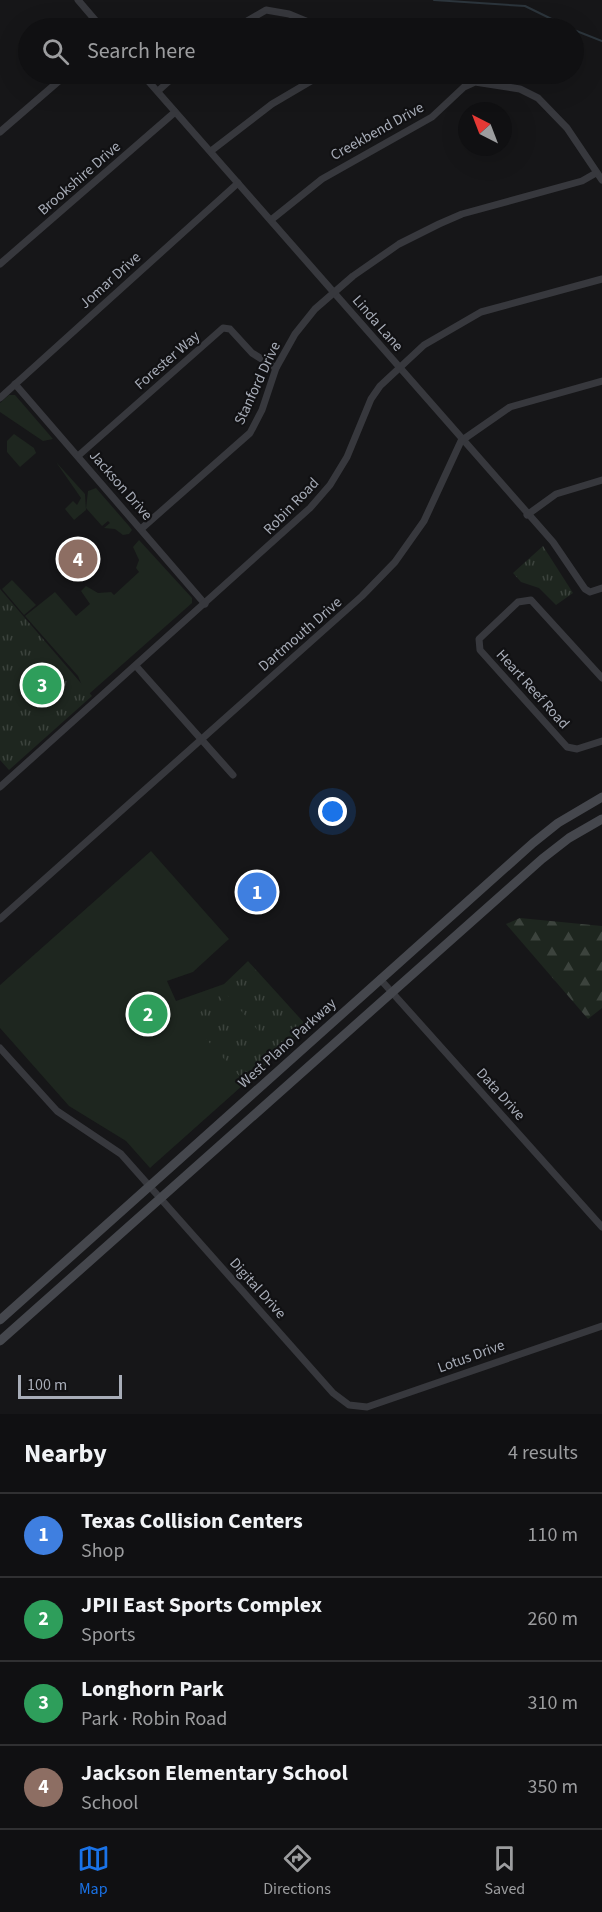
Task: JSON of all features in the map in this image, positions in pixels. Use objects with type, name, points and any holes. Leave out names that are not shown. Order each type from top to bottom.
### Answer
[{"type":"main road","name":"West Plano Parkway","points":[[0,1320],[533,843],[558,823],[602,797]]},
{"type":"main road","points":[[0,1341],[542,859],[569,838],[602,819]]},
{"type":"main road","points":[[259,1088],[271,1101]]},
{"type":"street","points":[[78,0],[93,18]]},
{"type":"street","points":[[252,18],[266,10],[299,18]]},
{"type":"street","points":[[0,132],[55,84]]},
{"type":"street","name":"Linda Lane","points":[[151,84],[461,441],[553,542],[585,589],[590,592],[602,588]]},
{"type":"street","points":[[158,91],[166,84]]},
{"type":"street","points":[[211,151],[272,104],[306,84]]},
{"type":"street","name":"Creekbend Drive","points":[[271,220],[322,178],[432,117],[464,87],[471,84]]},
{"type":"street","name":"Creekbend Drive","points":[[488,84],[520,89],[538,98],[562,122],[602,180]]},
{"type":"street","name":"Brookshire Drive","points":[[0,264],[176,112]]},
{"type":"street","name":"Stanford Drive","points":[[141,529],[250,433],[262,410],[276,368],[304,321],[334,293],[385,253],[439,224],[462,214],[582,181],[596,172]]},
{"type":"street","name":"Jomar Drive","points":[[0,398],[238,183]]},
{"type":"street","name":"Robin Road","points":[[0,787],[289,529],[330,486],[347,457],[370,399],[424,345],[481,312],[602,279]]},
{"type":"street","name":"Forester Way","points":[[78,456],[223,328],[230,329],[252,353],[276,368]]},
{"type":"street","points":[[461,441],[510,407],[602,381]]},
{"type":"street","name":"Jackson Drive","points":[[15,384],[205,603]]},
{"type":"street","name":"Dartmouth Drive","points":[[0,919],[362,596],[395,562],[424,521],[461,441]]},
{"type":"street","points":[[527,515],[556,494],[602,480]]},
{"type":"street","name":"Heart Reef Road","points":[[602,678],[534,602],[526,599],[518,602],[489,629],[478,643],[480,650],[567,747],[573,750],[602,741]]},
{"type":"street","points":[[136,666],[233,775]]},
{"type":"street","name":"Data Drive","points":[[380,979],[602,1227]]},
{"type":"street","name":"Digital Drive","points":[[0,1048],[57,1111],[114,1148],[333,1393],[349,1405]]},
{"type":"street","name":"Lotus Drive","points":[[349,1405],[367,1407],[602,1326]]},
{"type":"green space","points":[[9,395],[15,395],[53,439],[43,441],[0,412],[0,403]]},
{"type":"green space","points":[[14,434],[34,448],[36,453],[20,467],[7,452],[7,441]]},
{"type":"green space","points":[[56,462],[85,494],[86,510],[74,520],[65,509],[73,501],[77,505],[81,498]]},
{"type":"green space","points":[[96,488],[132,530],[129,534],[123,535],[115,529],[104,528],[110,523],[108,521],[102,526],[86,508],[88,491]]},
{"type":"green space","points":[[139,540],[192,598],[192,603],[81,701],[83,688],[78,676],[25,616],[55,592],[76,616],[90,604],[81,591],[86,586],[98,593],[111,592],[114,595],[139,572],[136,568],[139,560],[133,547]]},
{"type":"green space","points":[[543,546],[573,593],[556,605],[539,588],[521,582],[513,573]]},
{"type":"green space","points":[[12,580],[36,605],[24,615],[2,589]]},
{"type":"green space","points":[[0,589],[92,696],[9,770],[0,760]]},
{"type":"green space","points":[[151,851],[229,939],[193,972],[167,981],[176,1001],[224,984],[248,961],[308,1027],[150,1168],[126,1141],[69,1106],[0,1028],[0,985]]},
{"type":"green space","points":[[520,918],[602,926],[602,1008],[588,1019],[506,924]]},
{"type":"green space","points":[[252,966],[277,995],[249,1020],[224,991]]},
{"type":"green space","points":[[219,996],[244,1024],[215,1049],[190,1021]]},
{"type":"green space","points":[[278,996],[303,1025],[275,1050],[250,1021]]},
{"type":"green space","points":[[245,1026],[270,1054],[242,1079],[217,1051]]},
{"type":"waterway","points":[[434,0],[525,6],[550,18]]},
{"type":"waterway","points":[[584,34],[602,41]]},
{"type":"place","name":"Jackson Elementary School","points":[[78,559]]},
{"type":"place","name":"Longhorn Park","points":[[42,685]]},
{"type":"place","name":"Texas Collision Centers","points":[[257,892]]},
{"type":"place","name":"JPII East Sports Complex","points":[[148,1014]]}]
